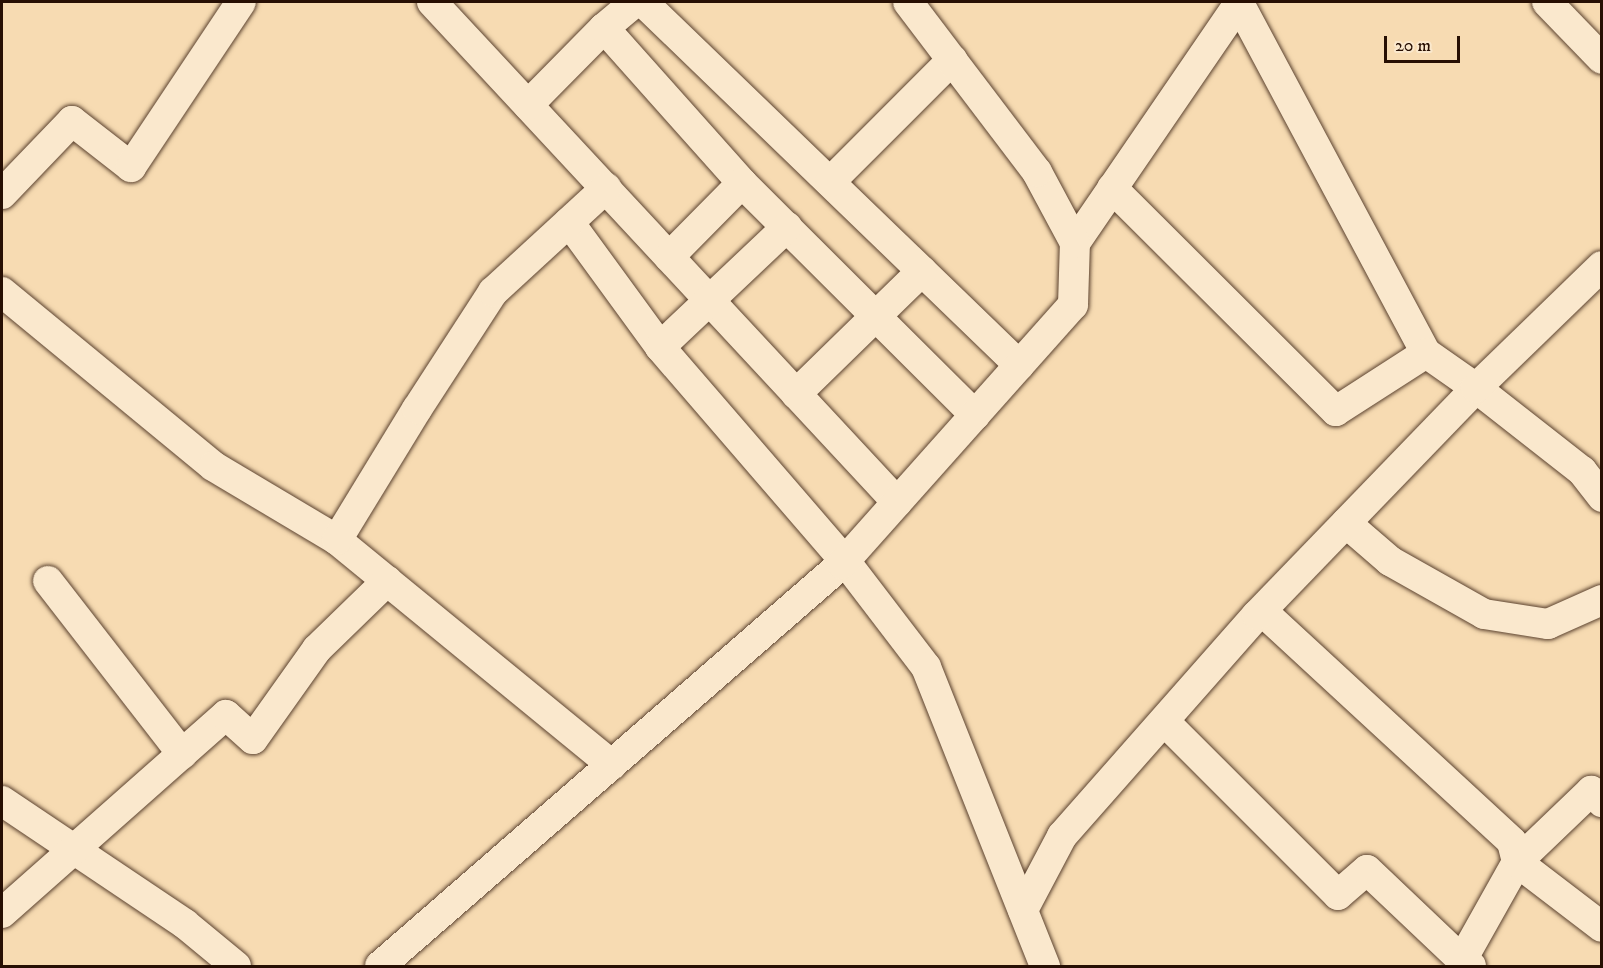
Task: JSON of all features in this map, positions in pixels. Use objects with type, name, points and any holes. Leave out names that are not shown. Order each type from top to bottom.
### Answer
[{"type":"street","points":[[2,194],[72,121],[130,168],[241,2]]},
{"type":"street","points":[[432,2],[897,502]]},
{"type":"street","points":[[528,105],[604,28],[635,2]]},
{"type":"street","points":[[643,2],[1019,365]]},
{"type":"street","points":[[380,966],[845,561],[1072,305],[1075,243],[1037,172],[908,2]]},
{"type":"street","points":[[1075,243],[1240,2],[1426,353],[1476,388],[1582,471],[1602,497]]},
{"type":"street","points":[[1547,2],[1602,59]]},
{"type":"street","points":[[604,28],[742,183],[975,415]]},
{"type":"street","points":[[830,182],[952,60]]},
{"type":"street","points":[[669,257],[742,183]]},
{"type":"street","points":[[337,540],[417,409],[493,292],[606,188]]},
{"type":"street","points":[[1112,188],[1336,411],[1426,353]]},
{"type":"street","points":[[569,222],[660,347],[845,561],[926,667],[1046,966]]},
{"type":"street","points":[[660,347],[787,227]]},
{"type":"street","points":[[1023,910],[1062,836],[1262,611],[1476,388],[1602,266]]},
{"type":"street","points":[[796,394],[922,271]]},
{"type":"street","points":[[2,292],[213,466],[337,540],[612,765]]},
{"type":"street","points":[[1346,523],[1390,561],[1484,614],[1548,624],[1602,600]]},
{"type":"street","points":[[48,580],[182,754]]},
{"type":"street","points":[[2,913],[226,715],[253,739],[317,649],[387,581]]},
{"type":"street","points":[[1262,611],[1512,842],[1517,862],[1602,927]]},
{"type":"street","points":[[1164,721],[1338,895],[1366,870],[1466,963],[1517,862],[1591,791],[1602,802]]},
{"type":"street","points":[[2,801],[185,924],[236,966]]}]
